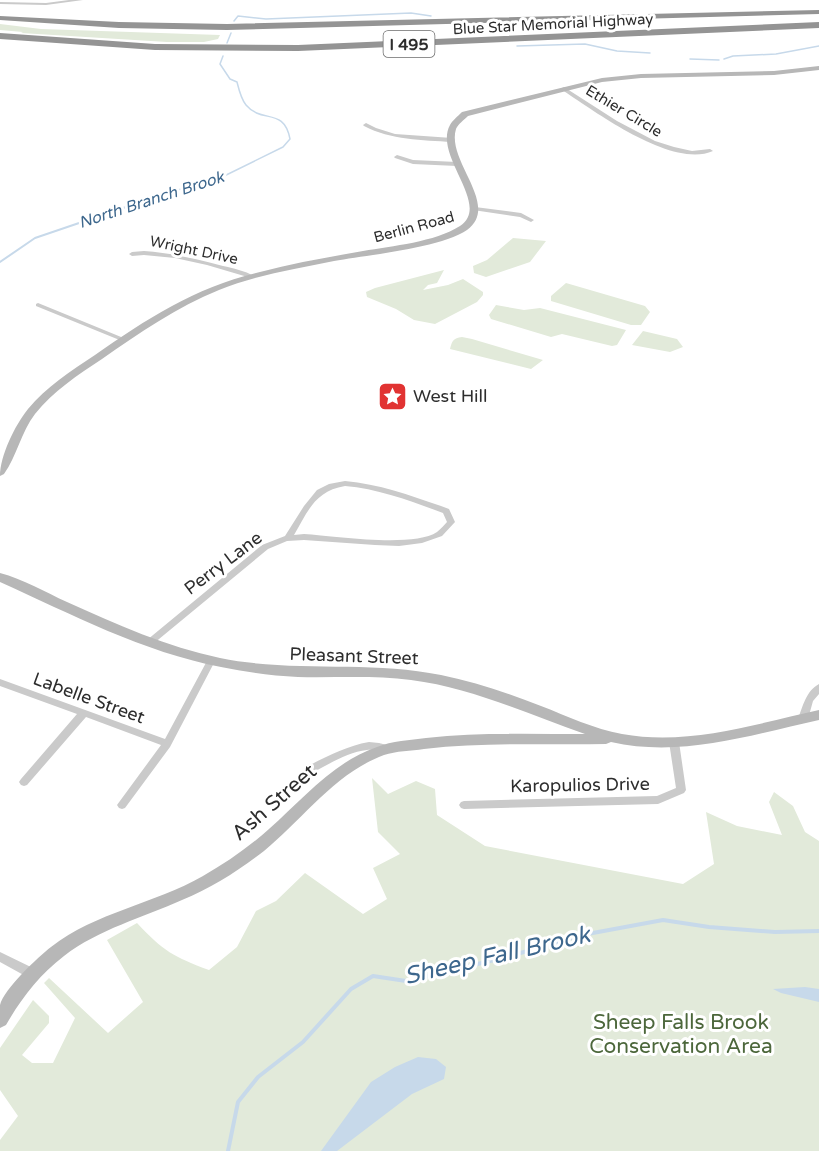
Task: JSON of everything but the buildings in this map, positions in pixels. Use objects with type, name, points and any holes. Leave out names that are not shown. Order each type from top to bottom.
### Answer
[{"type":"highway","name":"Blue Star Memorial Highway","points":[[0,18],[111,25],[227,27],[819,12]]},
{"type":"highway","name":"Blue Star Memorial Highway","points":[[0,36],[155,47],[309,48],[819,25]]},
{"type":"street","points":[[0,3],[39,4],[81,0]]},
{"type":"street","points":[[366,125],[402,135],[452,140],[454,125],[465,114],[591,82],[626,77],[763,73],[819,68]]},
{"type":"street","name":"Ethier Circle","points":[[564,89],[656,144],[691,154],[710,152]]},
{"type":"street","name":"Berlin Road","points":[[0,472],[32,411],[72,376],[163,314],[196,296],[251,276],[438,237],[468,225],[474,217],[473,198],[456,164],[452,140]]},
{"type":"street","points":[[397,157],[413,162],[456,164]]},
{"type":"street","points":[[475,209],[520,215],[531,220]]},
{"type":"street","name":"Wright Drive","points":[[132,254],[148,252],[251,276]]},
{"type":"street","points":[[38,305],[124,340]]},
{"type":"street","points":[[288,538],[322,490],[341,484],[377,489],[438,508],[446,511],[450,516],[449,526],[425,538],[399,544],[362,541]]},
{"type":"street","name":"Perry Lane","points":[[150,642],[265,548],[288,538],[362,541]]},
{"type":"street","name":"Pleasant Street","points":[[0,577],[150,642],[211,661],[254,669],[289,672],[408,674],[475,689],[623,739],[674,742],[723,738],[819,715]]},
{"type":"street","points":[[122,805],[167,744],[211,661]]},
{"type":"street","name":"Labelle Street","points":[[0,682],[167,744]]},
{"type":"street","points":[[803,719],[809,700],[819,687]]},
{"type":"street","points":[[24,782],[84,713]]},
{"type":"street","points":[[547,739],[556,718]]},
{"type":"street","name":"Ash Street","points":[[0,1020],[46,960],[99,927],[183,893],[218,874],[259,846],[341,771],[366,757],[388,750],[456,741],[623,739]]},
{"type":"street","name":"Karopulios Drive","points":[[464,805],[658,800],[681,790],[674,742]]},
{"type":"street","points":[[309,770],[372,745],[388,750]]},
{"type":"street","points":[[0,957],[33,974]]},
{"type":"green space","points":[[0,24],[41,29],[220,35],[218,39],[204,42],[167,42],[21,33],[23,32],[0,30]]},
{"type":"green space","points":[[513,238],[546,241],[530,262],[486,277],[474,273],[473,266],[487,260]]},
{"type":"green space","points":[[444,270],[437,283],[428,285],[423,290],[448,285],[463,279],[483,292],[483,295],[477,302],[435,324],[414,320],[396,309],[367,297],[366,292],[375,288]]},
{"type":"green space","points":[[566,283],[645,306],[650,312],[641,325],[631,325],[551,301],[551,296]]},
{"type":"green space","points":[[496,305],[524,310],[540,308],[626,330],[617,345],[612,346],[562,334],[551,337],[491,319],[489,315]]},
{"type":"green space","points":[[643,331],[677,339],[683,347],[670,352],[632,345]]},
{"type":"green space","points":[[462,337],[543,360],[531,369],[450,349],[453,340]]},
{"type":"green space","name":"Sheep Falls Brook Conservation Area","points":[[372,778],[388,794],[416,781],[435,789],[437,815],[485,846],[683,884],[714,864],[706,812],[737,826],[782,835],[769,802],[774,792],[793,806],[805,832],[819,841],[819,1151],[0,1151],[0,1140],[18,1116],[0,1090],[0,1048],[33,1000],[49,1016],[49,1023],[22,1055],[32,1063],[53,1063],[75,1018],[44,983],[49,978],[108,1033],[143,1002],[107,940],[137,923],[170,952],[209,970],[237,947],[256,911],[276,901],[305,873],[363,914],[387,899],[373,868],[400,854],[378,832]]},
{"type":"water","points":[[805,987],[819,989],[819,1002],[773,989]]},
{"type":"water","points":[[418,1057],[436,1059],[446,1067],[444,1079],[412,1094],[337,1151],[321,1151],[371,1082],[395,1067]]},
{"type":"waterway","name":"North Branch Brook","points":[[234,21],[238,16],[266,19],[411,13],[431,16]]},
{"type":"waterway","name":"North Branch Brook","points":[[227,43],[231,33]]},
{"type":"waterway","name":"North Branch Brook","points":[[517,46],[585,44],[617,51],[650,53]]},
{"type":"waterway","name":"North Branch Brook","points":[[724,59],[733,56],[776,54],[819,46]]},
{"type":"waterway","name":"North Branch Brook","points":[[171,192],[216,180],[283,147],[290,139],[287,129],[278,119],[252,111],[246,105],[237,82],[230,79],[220,64],[223,56]]},
{"type":"waterway","name":"North Branch Brook","points":[[690,59],[719,60]]},
{"type":"waterway","name":"North Branch Brook","points":[[171,192],[176,190]]},
{"type":"waterway","name":"North Branch Brook","points":[[0,262],[35,238],[171,192]]},
{"type":"waterway","name":"Sheep Fall Brook","points":[[228,1151],[238,1102],[258,1077],[303,1042],[351,989],[373,976],[406,981],[507,957],[582,935],[663,920],[709,927],[775,932],[819,931]]},
{"type":"place","name":"West Hill","points":[[392,396]]}]
